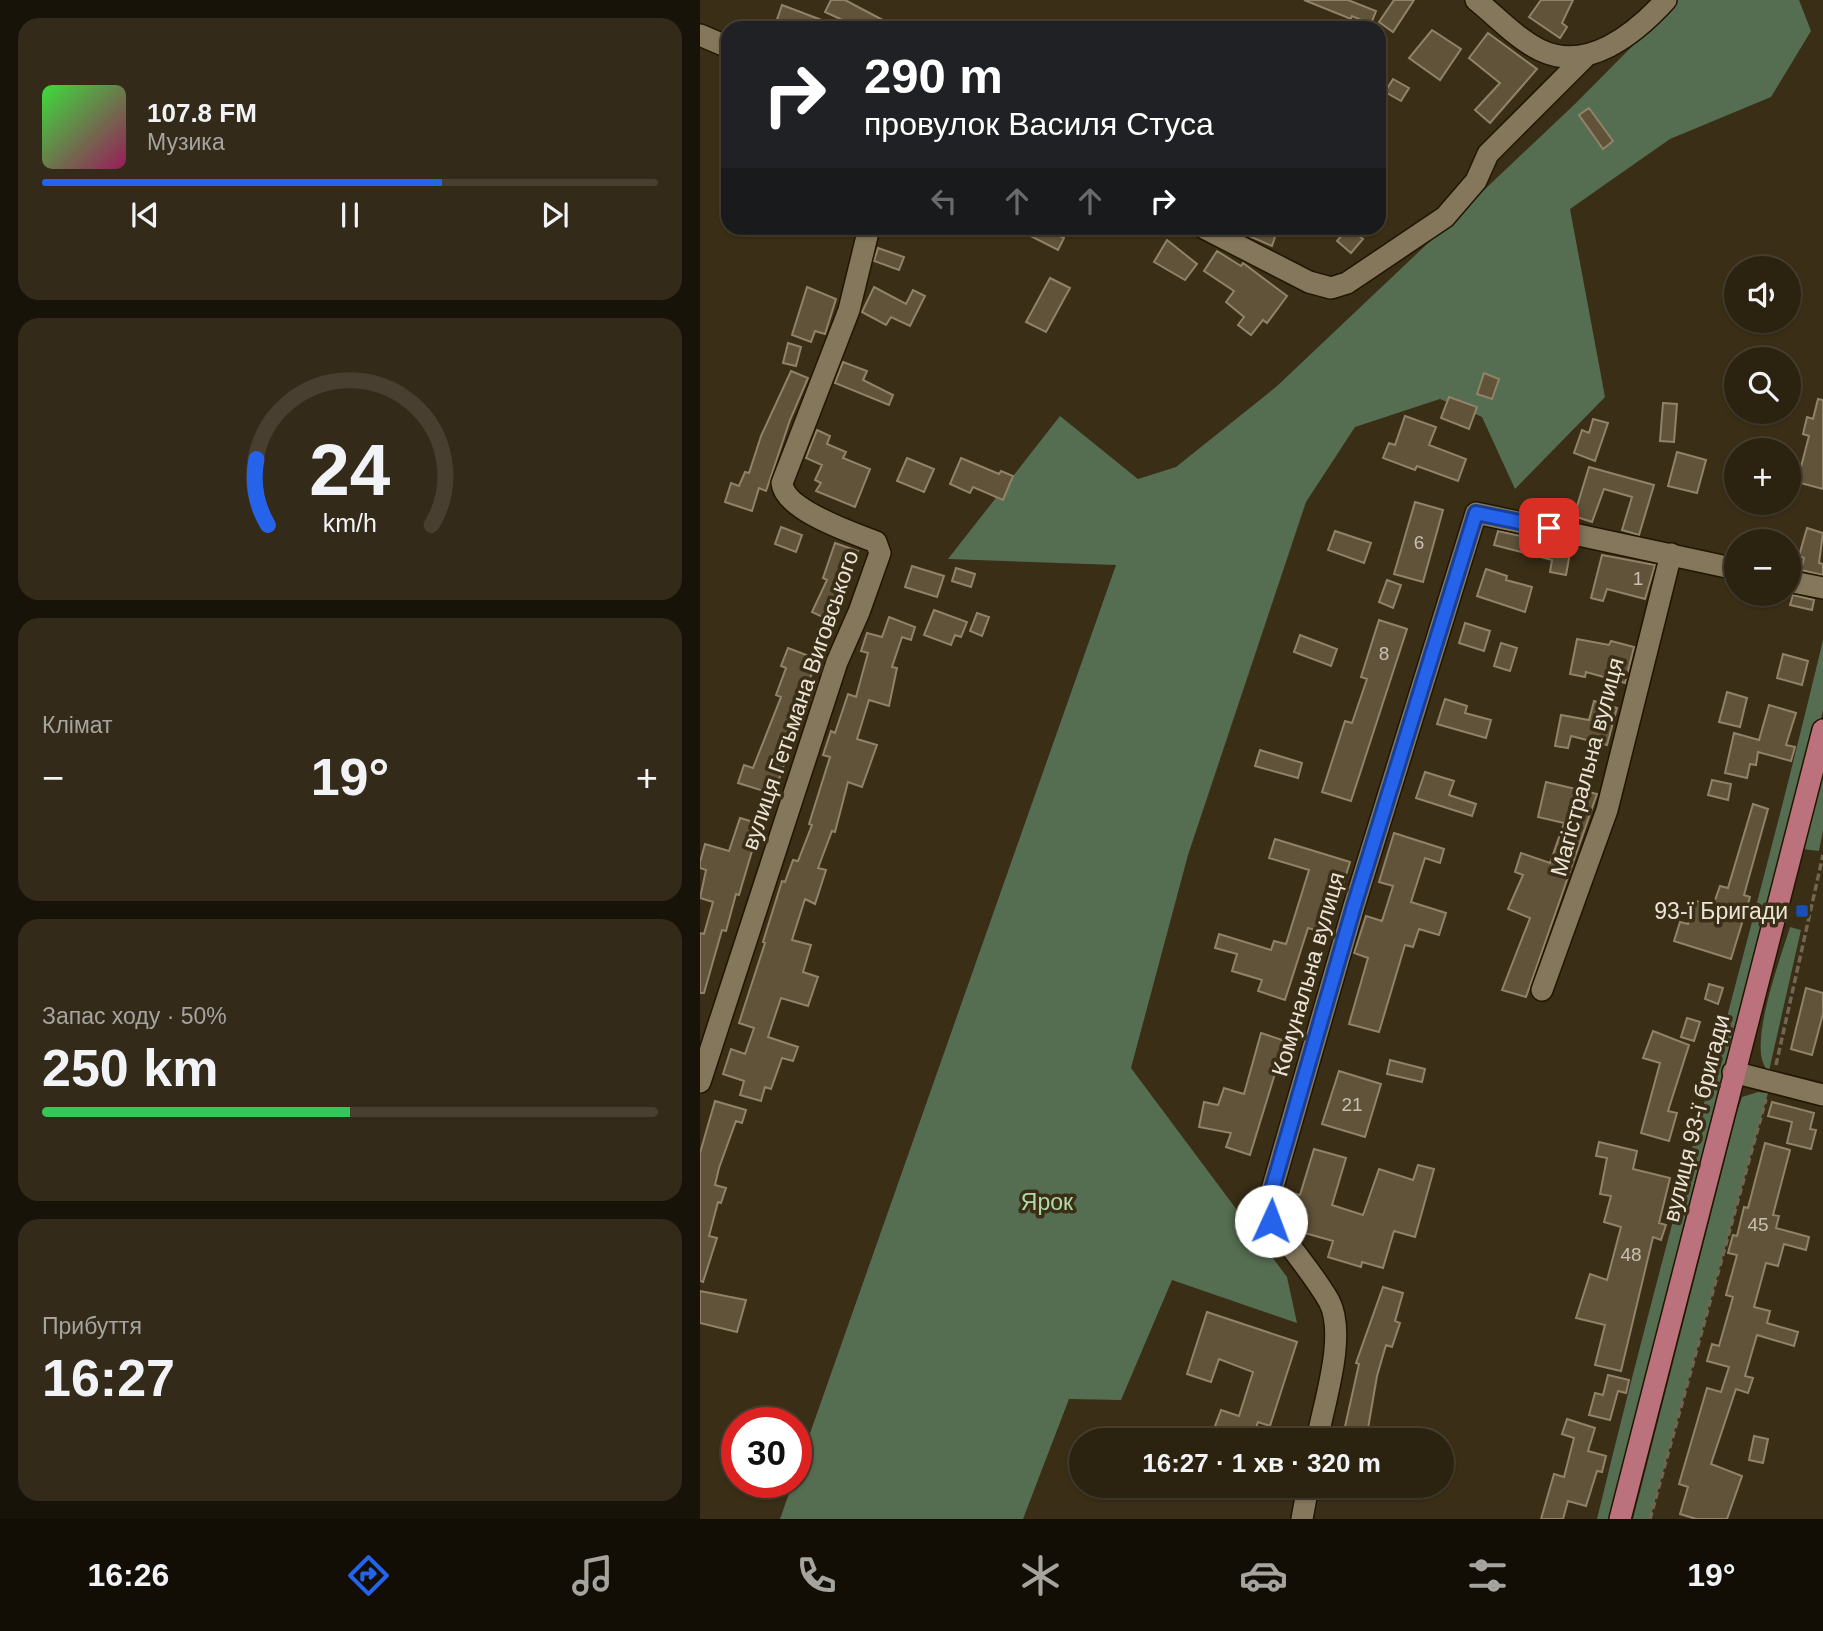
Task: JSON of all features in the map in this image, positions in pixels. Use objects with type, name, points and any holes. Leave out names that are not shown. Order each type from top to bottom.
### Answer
[{"type":"main road","name":"вулиця 93-ї бригади","points":[[1620,1519],[1823,730]]},
{"type":"street","points":[[1476,0],[1537,49],[1564,58],[1586,56]]},
{"type":"street","points":[[1218,235],[1321,287],[1331,288],[1357,278],[1445,217],[1476,181],[1489,154],[1586,56],[1625,36],[1666,0]]},
{"type":"street","points":[[700,35],[721,44]]},
{"type":"street","name":"вулиця Гетьмана Виговського","points":[[700,1082],[837,662],[859,612],[880,553],[876,542],[819,518],[792,502],[782,490],[782,483],[849,310],[867,235]]},
{"type":"street","name":"Комунальна вулиця","points":[[1319,1428],[1335,1350],[1335,1320],[1329,1302],[1271,1221],[1267,1207],[1354,906],[1476,513],[1671,554]]},
{"type":"street","points":[[1671,554],[1724,566]]},
{"type":"street","name":"Магістральна вулиця","points":[[1542,990],[1607,810],[1671,554]]},
{"type":"street","points":[[1801,584],[1823,589]]},
{"type":"street","points":[[1733,1072],[1823,1095]]},
{"type":"street","points":[[1302,1519],[1306,1498]]},
{"type":"path","points":[[1774,1073],[1823,855]]},
{"type":"path","points":[[1650,1519],[1768,1093]]},
{"type":"green space","name":"Ярок","points":[[1678,0],[1799,0],[1811,31],[1771,97],[1670,139],[1570,209],[1605,397],[1515,489],[1482,417],[1440,399],[1355,427],[1306,502],[1188,855],[1131,1068],[1287,1277],[1297,1323],[1172,1280],[1121,1400],[1069,1399],[1023,1519],[780,1519],[787,1498],[812,1498],[812,1428],[1116,565],[948,559],[1060,416],[1138,479],[1176,467],[1276,387],[1576,103]]},
{"type":"green space","points":[[1823,640],[1823,710],[1817,736],[1613,1519],[1597,1519],[1768,860]]},
{"type":"green space","points":[[1823,764],[1823,830],[1819,851],[1803,849]]},
{"type":"green space","points":[[1790,927],[1801,930],[1769,1071],[1762,1061],[1763,1025],[1773,980]]},
{"type":"green space","points":[[1758,1092],[1768,1093],[1650,1519],[1633,1519],[1737,1112],[1742,1097]]},
{"type":"building","points":[[831,0],[845,0],[885,21],[845,21],[825,12]]},
{"type":"building","points":[[1304,0],[1348,0],[1376,11],[1372,21],[1352,16],[1351,19]]},
{"type":"building","points":[[1394,0],[1414,0],[1393,32],[1386,27],[1386,21],[1380,21]]},
{"type":"building","points":[[1541,0],[1573,0],[1562,23],[1567,27],[1560,38],[1529,17]]},
{"type":"building","points":[[782,5],[824,21],[776,21]]},
{"type":"building","points":[[1432,30],[1461,49],[1440,80],[1409,58]]},
{"type":"building","points":[[1488,33],[1537,69],[1490,123],[1475,110],[1500,83],[1469,58]]},
{"type":"building","points":[[1393,79],[1409,88],[1401,101],[1386,90]]},
{"type":"building","points":[[1589,108],[1613,141],[1603,149],[1579,115]]},
{"type":"building","points":[[1029,235],[1058,235],[1064,238],[1058,250]]},
{"type":"building","points":[[1249,235],[1276,235],[1272,246]]},
{"type":"building","points":[[1342,235],[1358,235],[1363,239],[1351,253],[1337,241]]},
{"type":"building","points":[[1167,240],[1197,264],[1185,280],[1154,262]]},
{"type":"building","points":[[878,248],[904,257],[899,270],[874,261]]},
{"type":"building","points":[[1217,251],[1241,266],[1243,263],[1287,296],[1267,323],[1263,320],[1251,335],[1238,325],[1244,317],[1226,302],[1234,291],[1204,271]]},
{"type":"building","points":[[1050,278],[1070,288],[1046,332],[1026,322]]},
{"type":"building","points":[[807,287],[836,299],[825,334],[815,331],[811,342],[792,335]]},
{"type":"building","points":[[874,287],[906,304],[913,290],[925,296],[910,326],[891,317],[886,325],[862,312]]},
{"type":"building","points":[[788,343],[801,347],[796,366],[783,363]]},
{"type":"building","points":[[843,362],[867,371],[863,380],[893,395],[889,405],[835,383]]},
{"type":"building","points":[[791,371],[808,378],[790,420],[766,491],[759,488],[752,511],[725,502],[731,483],[739,486],[745,472],[749,473],[761,436]]},
{"type":"building","points":[[1484,373],[1499,379],[1492,399],[1477,394]]},
{"type":"building","points":[[1449,397],[1477,407],[1469,429],[1441,418]]},
{"type":"building","points":[[1818,399],[1823,400],[1823,489],[1801,483],[1801,467],[1809,436],[1803,434],[1807,417],[1813,419]]},
{"type":"building","points":[[1663,403],[1677,404],[1674,442],[1660,441]]},
{"type":"building","points":[[1405,416],[1436,427],[1429,445],[1466,459],[1458,481],[1417,466],[1415,470],[1383,458],[1389,443],[1395,445]]},
{"type":"building","points":[[1593,419],[1608,423],[1595,461],[1574,453],[1582,430],[1589,433]]},
{"type":"building","points":[[817,430],[830,436],[827,444],[846,452],[843,458],[870,469],[855,507],[816,491],[821,483],[815,480],[822,465],[806,458]]},
{"type":"building","points":[[1677,452],[1706,460],[1697,493],[1668,486]]},
{"type":"building","points":[[907,458],[934,469],[924,492],[897,481]]},
{"type":"building","points":[[961,458],[999,474],[1001,471],[1013,476],[1003,500],[973,487],[970,493],[950,484]]},
{"type":"building","points":[[1589,467],[1654,485],[1639,535],[1622,530],[1632,497],[1604,489],[1592,522],[1574,516]]},
{"type":"building","points":[[1415,502],[1443,510],[1423,582],[1394,574]]},
{"type":"building","points":[[781,527],[802,535],[796,552],[775,544]]},
{"type":"building","points":[[1807,528],[1823,533],[1819,563],[1823,564],[1823,575],[1801,570],[1804,558],[1801,557]]},
{"type":"building","points":[[1335,531],[1371,543],[1364,563],[1328,550]]},
{"type":"building","points":[[1498,531],[1571,547],[1566,575],[1550,572],[1552,560],[1494,545]]},
{"type":"building","points":[[835,543],[858,551],[846,586],[829,620],[812,612],[827,580],[823,578]]},
{"type":"building","points":[[1602,555],[1655,565],[1645,599],[1607,589],[1603,601],[1591,598]]},
{"type":"building","points":[[912,566],[944,576],[937,597],[905,587]]},
{"type":"building","points":[[956,568],[975,574],[971,587],[952,581]]},
{"type":"building","points":[[1486,569],[1507,576],[1506,580],[1532,587],[1525,612],[1477,596]]},
{"type":"building","points":[[1387,580],[1401,585],[1393,608],[1379,602]]},
{"type":"building","points":[[1801,597],[1814,600],[1812,610],[1794,606],[1801,606]]},
{"type":"building","points":[[934,610],[967,622],[961,637],[955,635],[951,645],[924,635]]},
{"type":"building","points":[[977,613],[989,617],[982,636],[970,631]]},
{"type":"building","points":[[889,617],[915,627],[911,640],[902,637],[892,667],[897,668],[889,706],[869,700],[857,739],[877,745],[862,787],[848,782],[835,832],[832,831],[818,868],[826,870],[815,904],[805,899],[792,940],[811,945],[803,972],[818,977],[808,1006],[781,998],[768,1037],[798,1047],[793,1061],[782,1058],[771,1089],[765,1087],[761,1101],[740,1095],[744,1081],[723,1074],[731,1049],[745,1054],[754,1028],[739,1023],[782,881],[785,882],[793,860],[798,861],[812,825],[809,824],[830,757],[823,755],[831,731],[835,733],[848,694],[856,697],[868,653],[861,651],[867,633],[882,637]]},
{"type":"building","points":[[1379,620],[1407,629],[1351,801],[1322,792],[1345,721],[1352,723],[1367,679],[1361,677]]},
{"type":"building","points":[[1465,623],[1490,631],[1484,651],[1459,643]]},
{"type":"building","points":[[1300,635],[1337,649],[1331,666],[1294,652]]},
{"type":"building","points":[[1577,639],[1609,645],[1611,641],[1634,647],[1625,683],[1586,672],[1585,677],[1570,674]]},
{"type":"building","points":[[1501,643],[1517,648],[1510,671],[1494,666]]},
{"type":"building","points":[[788,648],[817,659],[808,684],[815,686],[808,707],[804,706],[774,794],[738,783],[744,765],[753,768],[781,697],[776,695],[786,668],[781,666]]},
{"type":"building","points":[[1783,654],[1808,661],[1802,685],[1777,678]]},
{"type":"building","points":[[1727,692],[1747,698],[1740,727],[1719,722]]},
{"type":"building","points":[[1445,699],[1467,706],[1465,713],[1491,720],[1486,738],[1437,724]]},
{"type":"building","points":[[1594,701],[1617,708],[1607,745],[1571,736],[1568,748],[1555,746],[1561,715],[1589,720]]},
{"type":"building","points":[[1769,705],[1796,713],[1786,745],[1795,747],[1791,761],[1758,752],[1756,765],[1750,764],[1747,778],[1725,773],[1734,733],[1759,740]]},
{"type":"building","points":[[1260,750],[1302,763],[1298,778],[1255,766]]},
{"type":"building","points":[[1425,772],[1454,781],[1449,795],[1476,804],[1472,816],[1416,798]]},
{"type":"building","points":[[1712,780],[1731,784],[1728,800],[1708,795]]},
{"type":"building","points":[[1546,782],[1597,794],[1526,997],[1502,990],[1530,918],[1508,909],[1523,875],[1515,872],[1521,853],[1550,863],[1564,823],[1538,817]]},
{"type":"building","points":[[1753,804],[1768,809],[1744,895],[1750,897],[1731,959],[1674,941],[1680,922],[1688,924],[1696,901],[1713,906],[1720,886],[1728,888]]},
{"type":"building","points":[[740,818],[764,825],[756,852],[752,851],[739,895],[736,894],[726,931],[722,930],[704,993],[700,993],[700,933],[704,934],[713,902],[700,898],[706,870],[700,868],[700,862],[705,844],[729,851]]},
{"type":"building","points":[[1394,833],[1444,849],[1440,863],[1425,858],[1411,902],[1446,913],[1439,935],[1419,929],[1413,947],[1405,945],[1379,1032],[1349,1024],[1368,958],[1354,953],[1366,916],[1382,921],[1393,886],[1379,882]]},
{"type":"building","points":[[1275,839],[1350,862],[1340,895],[1332,892],[1319,931],[1308,928],[1285,1000],[1258,991],[1262,980],[1232,971],[1237,954],[1215,948],[1219,934],[1271,950],[1274,941],[1286,944],[1309,870],[1269,858]]},
{"type":"building","points":[[1709,984],[1723,988],[1718,1004],[1705,999]]},
{"type":"building","points":[[1806,988],[1823,993],[1823,1014],[1812,1055],[1791,1049]]},
{"type":"building","points":[[1687,1018],[1700,1022],[1694,1041],[1681,1037]]},
{"type":"building","points":[[1653,1031],[1689,1045],[1668,1111],[1677,1113],[1669,1141],[1641,1133],[1660,1063],[1643,1058]]},
{"type":"building","points":[[1261,1033],[1285,1041],[1250,1155],[1226,1147],[1231,1133],[1199,1127],[1204,1102],[1218,1105],[1224,1088],[1244,1094]]},
{"type":"building","points":[[1390,1060],[1425,1069],[1422,1082],[1387,1074]]},
{"type":"building","points":[[1339,1071],[1381,1084],[1365,1137],[1322,1124]]},
{"type":"building","points":[[715,1101],[746,1110],[742,1123],[736,1121],[719,1168],[715,1185],[726,1188],[721,1203],[718,1202],[709,1236],[717,1238],[703,1282],[700,1281],[700,1153]]},
{"type":"building","points":[[1772,1102],[1814,1113],[1810,1129],[1816,1130],[1811,1149],[1787,1143],[1792,1122],[1768,1116]]},
{"type":"building","points":[[1599,1142],[1637,1151],[1633,1169],[1670,1178],[1659,1223],[1666,1225],[1661,1240],[1653,1237],[1621,1371],[1595,1365],[1605,1325],[1576,1318],[1590,1274],[1607,1280],[1621,1227],[1604,1222],[1611,1196],[1600,1194],[1607,1158],[1596,1156]]},
{"type":"building","points":[[1765,1143],[1790,1150],[1773,1215],[1779,1216],[1776,1228],[1809,1237],[1806,1250],[1784,1244],[1778,1266],[1766,1263],[1754,1307],[1770,1311],[1767,1323],[1798,1332],[1794,1346],[1757,1335],[1745,1376],[1753,1378],[1748,1393],[1736,1389],[1711,1464],[1742,1476],[1727,1519],[1696,1519],[1680,1514],[1688,1487],[1679,1484],[1707,1388],[1721,1392],[1729,1367],[1707,1361],[1712,1344],[1719,1346],[1733,1297],[1726,1295],[1737,1255],[1728,1253],[1733,1235],[1737,1236],[1744,1207],[1748,1208]]},
{"type":"building","points":[[1314,1149],[1346,1158],[1332,1205],[1363,1215],[1379,1169],[1413,1180],[1418,1165],[1434,1169],[1415,1237],[1394,1231],[1383,1268],[1362,1262],[1361,1267],[1328,1257],[1333,1241],[1294,1230],[1284,1217],[1292,1193],[1300,1195]]},
{"type":"building","points":[[1383,1287],[1403,1293],[1395,1321],[1400,1323],[1392,1347],[1386,1345],[1377,1376],[1368,1428],[1345,1428],[1359,1364],[1356,1363]]},
{"type":"building","points":[[700,1291],[746,1300],[737,1332],[700,1323]]},
{"type":"building","points":[[1207,1312],[1297,1342],[1270,1426],[1258,1422],[1256,1428],[1215,1426],[1221,1410],[1239,1416],[1253,1372],[1219,1359],[1211,1382],[1187,1374]]},
{"type":"building","points":[[1608,1375],[1629,1380],[1626,1393],[1618,1391],[1610,1420],[1589,1415],[1595,1393],[1603,1395]]},
{"type":"building","points":[[1567,1419],[1595,1428],[1588,1451],[1606,1456],[1602,1472],[1597,1471],[1586,1506],[1568,1501],[1563,1519],[1541,1519],[1554,1474],[1564,1477],[1574,1438],[1562,1434]]},
{"type":"building","points":[[1754,1436],[1768,1439],[1763,1463],[1749,1460]]},
{"type":"place","name":"93-ї Бригади","points":[[1802,911]]},
{"type":"route","points":[[1271,1221],[1267,1207],[1354,906],[1476,513],[1549,528]]}]
